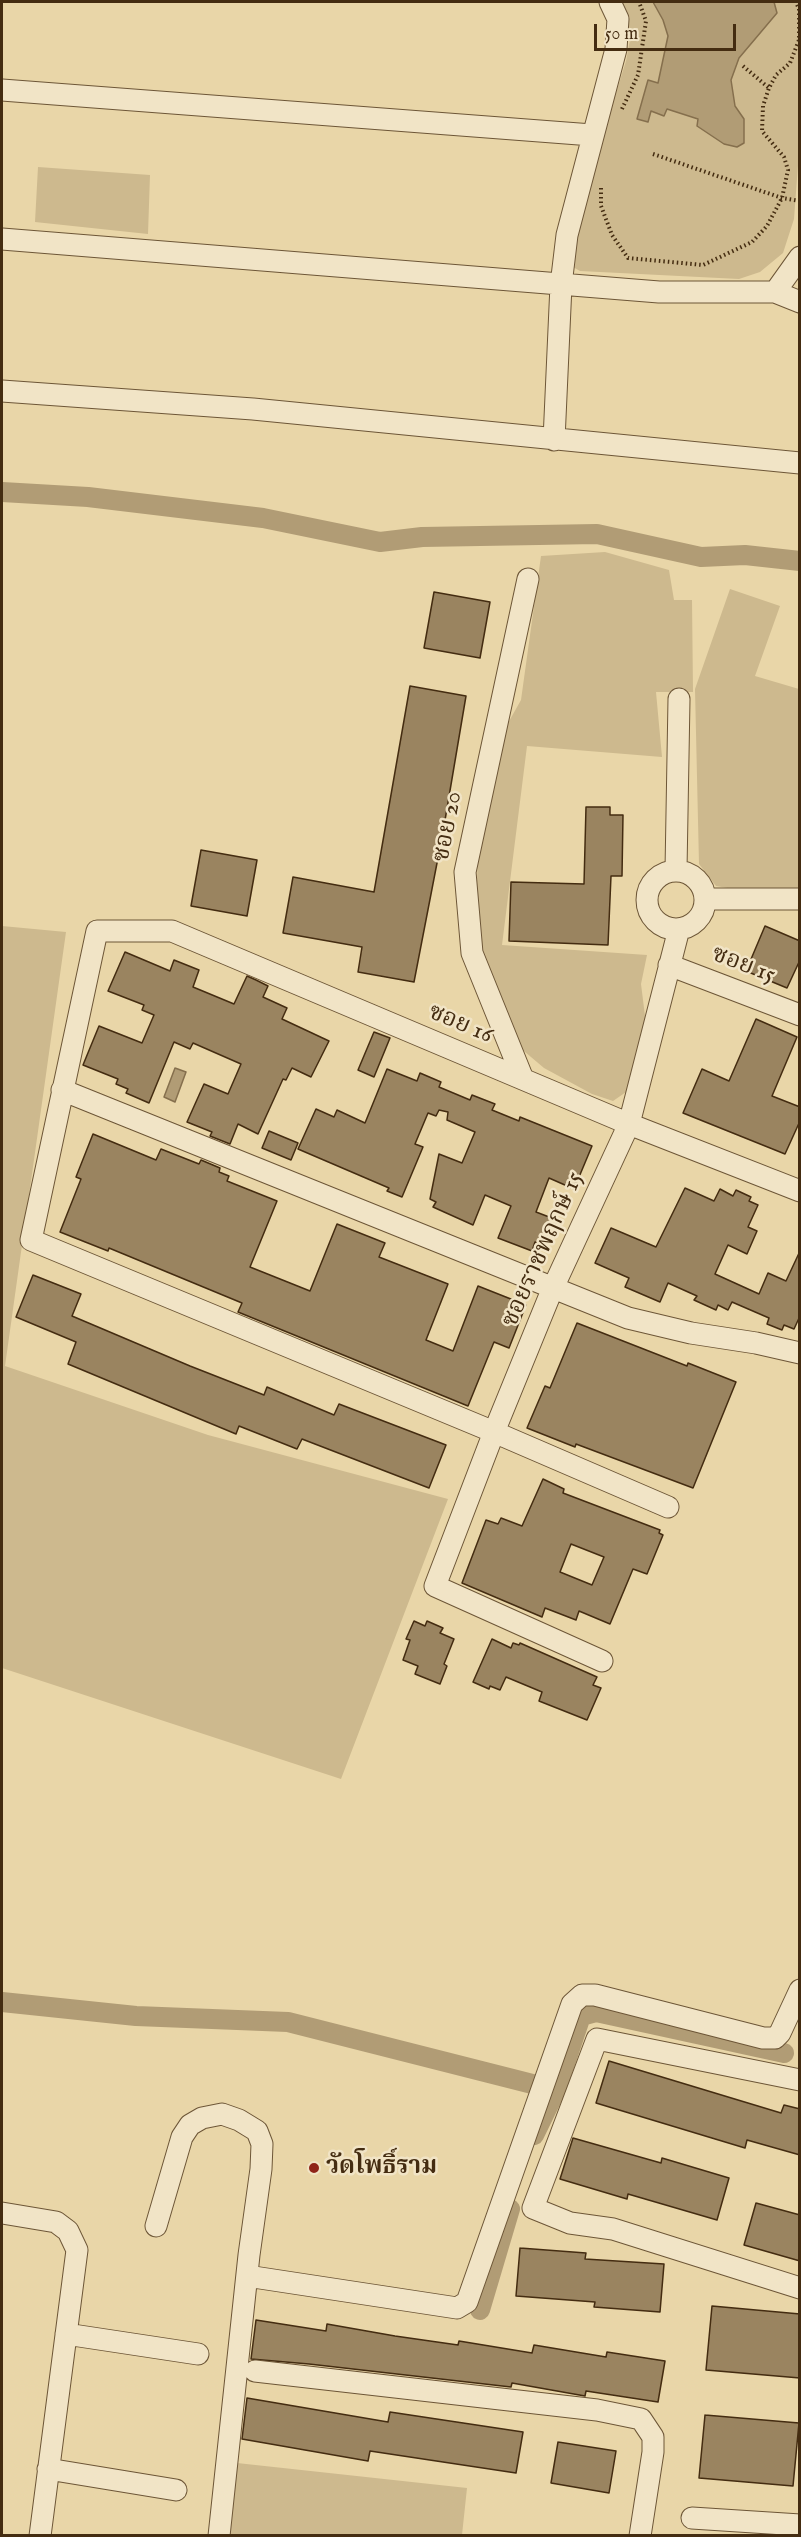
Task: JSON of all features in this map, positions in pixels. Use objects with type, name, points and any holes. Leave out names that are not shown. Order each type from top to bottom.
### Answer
[{"type":"street","points":[[554,440],[561,285],[567,236],[616,49],[618,19],[610,2]]},
{"type":"street","points":[[2,90],[592,135]]},
{"type":"street","points":[[2,239],[659,292],[775,291],[800,302]]},
{"type":"street","points":[[775,291],[800,257]]},
{"type":"street","points":[[2,391],[253,409],[800,463]]},
{"type":"street","name":"ซอย 20","points":[[523,1079],[472,953],[465,872],[528,579]]},
{"type":"street","points":[[676,870],[679,699]]},
{"type":"street","points":[[676,870],[685,872],[699,882],[705,899],[700,915],[687,927],[679,929],[669,928],[653,919],[646,901],[651,883],[658,876],[676,870]]},
{"type":"street","points":[[705,899],[800,899]]},
{"type":"street","name":"ซอยราชพฤกษ์ 15","points":[[602,1661],[435,1586],[552,1290],[629,1124],[679,929]]},
{"type":"street","name":"ซอย 16","points":[[62,1090],[97,931],[172,931],[629,1124],[800,1191]]},
{"type":"street","name":"ซอย 15","points":[[669,965],[800,1015]]},
{"type":"street","points":[[668,1507],[494,1432],[31,1240],[62,1090],[552,1290],[628,1318],[691,1333],[756,1343],[800,1353]]},
{"type":"street","points":[[247,2276],[458,2308],[467,2302],[572,2004],[582,1995],[595,1995],[763,2038],[775,2038],[780,2033],[800,1990]]},
{"type":"street","points":[[800,2080],[597,2039],[533,2208],[570,2223],[613,2229],[800,2288]]},
{"type":"street","points":[[156,2226],[182,2137],[190,2125],[202,2118],[222,2114],[239,2120],[257,2131],[262,2144],[261,2169],[219,2535]]},
{"type":"street","points":[[2,2214],[56,2222],[68,2231],[78,2250],[40,2535]]},
{"type":"street","points":[[66,2334],[198,2354]]},
{"type":"street","points":[[255,2371],[597,2410],[641,2419],[653,2438],[653,2452],[640,2535]]},
{"type":"street","points":[[48,2469],[176,2490]]},
{"type":"street","points":[[692,2517],[800,2525]]},
{"type":"path","points":[[619,114],[638,75],[646,21],[639,2]]},
{"type":"path","points":[[601,180],[601,206],[612,235],[628,258],[704,265],[752,242],[767,226],[782,198],[788,170],[784,157],[762,131],[763,106],[776,75],[790,63],[799,40],[799,9],[796,2]]},
{"type":"path","points":[[743,66],[769,88]]},
{"type":"path","points":[[653,154],[782,198],[800,201]]},
{"type":"shaded area","points":[[622,2],[799,2],[799,152],[794,219],[783,253],[760,272],[739,279],[580,271],[573,267],[574,240],[583,198],[626,61],[631,34]]},
{"type":"shaded area","points":[[653,2],[774,2],[777,13],[739,58],[731,80],[735,106],[744,119],[744,143],[737,147],[724,144],[697,126],[698,119],[667,109],[664,116],[651,111],[648,122],[637,119],[648,80],[658,83],[668,36],[663,20]]},
{"type":"shaded area","points":[[38,167],[150,175],[148,234],[35,222]]},
{"type":"shaded area","points":[[605,552],[669,570],[674,600],[692,600],[693,692],[656,692],[662,757],[527,746],[502,945],[647,955],[641,984],[646,1024],[629,1090],[613,1101],[592,1094],[544,1068],[518,1046],[475,936],[478,851],[503,732],[521,700],[541,556]]},
{"type":"shaded area","points":[[730,589],[780,606],[755,676],[799,689],[799,892],[739,890],[716,886],[699,864],[695,689]]},
{"type":"shaded area","points":[[2,926],[66,932],[5,1366],[208,1435],[448,1499],[341,1779],[2,1668]]},
{"type":"shaded area","points":[[175,1068],[186,1072],[175,1102],[164,1097]]},
{"type":"shaded area","points":[[237,2463],[467,2488],[462,2535],[228,2536]]},
{"type":"building","points":[[434,592],[490,602],[480,658],[424,648]]},
{"type":"building","points":[[410,686],[466,696],[414,982],[358,972],[362,947],[283,933],[293,877],[374,892]]},
{"type":"building","points":[[586,807],[610,807],[610,815],[623,815],[622,876],[611,876],[608,945],[509,941],[511,882],[584,884]]},
{"type":"building","points":[[201,850],[257,860],[247,916],[191,906]]},
{"type":"building","points":[[765,926],[800,941],[800,960],[787,988],[746,971]]},
{"type":"building","points":[[125,952],[170,971],[174,960],[199,970],[193,987],[234,1004],[247,976],[268,986],[263,997],[287,1008],[282,1019],[329,1041],[311,1077],[292,1068],[286,1080],[283,1079],[258,1134],[238,1124],[230,1144],[210,1136],[212,1132],[187,1122],[204,1084],[228,1094],[241,1064],[193,1043],[190,1049],[174,1042],[149,1103],[126,1093],[128,1089],[116,1084],[118,1079],[83,1065],[99,1026],[142,1043],[154,1015],[142,1010],[144,1005],[108,991]]},
{"type":"building","points":[[756,1019],[797,1037],[772,1096],[800,1107],[800,1121],[785,1154],[683,1113],[702,1069],[729,1081]]},
{"type":"building","points":[[374,1032],[390,1038],[374,1077],[358,1070]]},
{"type":"building","points":[[387,1069],[417,1081],[420,1073],[441,1082],[439,1087],[470,1100],[472,1095],[495,1104],[492,1110],[519,1121],[520,1117],[592,1146],[574,1189],[549,1178],[536,1212],[557,1220],[546,1246],[535,1242],[532,1251],[498,1238],[511,1206],[485,1195],[473,1225],[433,1207],[436,1202],[430,1199],[439,1154],[462,1163],[475,1132],[447,1120],[448,1112],[439,1110],[436,1116],[428,1113],[415,1144],[423,1147],[402,1197],[387,1191],[389,1188],[298,1149],[316,1109],[334,1117],[337,1110],[365,1123]]},
{"type":"building","points":[[269,1131],[298,1143],[291,1160],[262,1148]]},
{"type":"building","points":[[93,1134],[156,1160],[161,1149],[199,1164],[201,1160],[220,1168],[219,1172],[229,1176],[227,1181],[277,1201],[250,1267],[310,1291],[337,1224],[385,1243],[379,1257],[448,1284],[426,1340],[453,1351],[478,1286],[526,1305],[509,1348],[494,1342],[468,1406],[238,1312],[242,1303],[109,1248],[108,1251],[60,1232],[81,1179],[76,1177]]},
{"type":"building","points":[[685,1188],[714,1201],[720,1189],[733,1196],[736,1190],[751,1197],[749,1201],[758,1205],[748,1227],[757,1231],[747,1254],[728,1245],[715,1274],[759,1294],[768,1273],[786,1281],[800,1251],[800,1316],[794,1329],[784,1325],[782,1330],[767,1324],[769,1318],[732,1302],[728,1310],[718,1305],[716,1310],[694,1300],[697,1296],[668,1283],[660,1302],[625,1287],[629,1278],[595,1263],[611,1228],[656,1247]]},
{"type":"building","points":[[33,1275],[81,1294],[72,1316],[190,1366],[264,1395],[267,1387],[334,1415],[339,1404],[446,1445],[429,1488],[302,1439],[297,1449],[239,1426],[236,1434],[68,1364],[76,1342],[16,1317]]},
{"type":"building","points":[[577,1323],[687,1366],[688,1363],[736,1382],[693,1488],[527,1428],[545,1386],[550,1388]]},
{"type":"building","points":[[543,1479],[564,1489],[563,1493],[660,1530],[659,1533],[663,1535],[647,1574],[633,1569],[610,1624],[579,1611],[576,1620],[545,1608],[542,1617],[462,1583],[486,1520],[498,1524],[501,1518],[522,1526]],"holes":[[[571,1544],[604,1557],[592,1585],[560,1572]]]},
{"type":"building","points":[[414,1621],[425,1626],[427,1621],[443,1628],[440,1633],[454,1639],[444,1664],[447,1666],[440,1684],[415,1674],[418,1666],[403,1660],[410,1640],[406,1639]]},
{"type":"building","points":[[492,1639],[511,1648],[513,1643],[519,1645],[520,1643],[597,1677],[593,1685],[601,1688],[587,1720],[539,1701],[542,1692],[506,1677],[500,1690],[490,1686],[489,1689],[473,1682]]},
{"type":"building","points":[[609,2061],[781,2113],[784,2105],[800,2109],[800,2155],[747,2140],[745,2148],[596,2103]]},
{"type":"building","points":[[573,2138],[661,2163],[662,2158],[729,2178],[717,2220],[628,2194],[627,2199],[560,2179]]},
{"type":"building","points":[[756,2203],[800,2215],[800,2261],[744,2245]]},
{"type":"building","points":[[520,2248],[586,2253],[585,2259],[664,2264],[660,2312],[594,2307],[595,2302],[516,2296]]},
{"type":"building","points":[[712,2306],[800,2314],[800,2378],[706,2370]]},
{"type":"building","points":[[256,2320],[326,2331],[327,2324],[458,2345],[459,2341],[532,2353],[534,2345],[606,2357],[607,2352],[665,2361],[658,2402],[586,2391],[585,2396],[512,2383],[511,2387],[251,2359]]},
{"type":"building","points":[[247,2398],[388,2422],[390,2412],[523,2432],[516,2473],[370,2451],[368,2461],[242,2439]]},
{"type":"building","points":[[705,2415],[799,2423],[793,2486],[699,2478]]},
{"type":"building","points":[[558,2442],[616,2451],[609,2493],[551,2483]]},
{"type":"waterway","points":[[2,492],[88,497],[263,518],[380,542],[422,537],[597,534],[701,557],[745,555],[800,561]]},
{"type":"waterway","points":[[2,2002],[136,2016],[288,2022],[556,2090],[581,2016],[596,2012],[784,2053]]},
{"type":"waterway","points":[[534,2135],[556,2090]]},
{"type":"waterway","points":[[480,2310],[510,2209]]},
{"type":"place","name":"วัดโพธิ์ราม","points":[[314,2168]]}]
